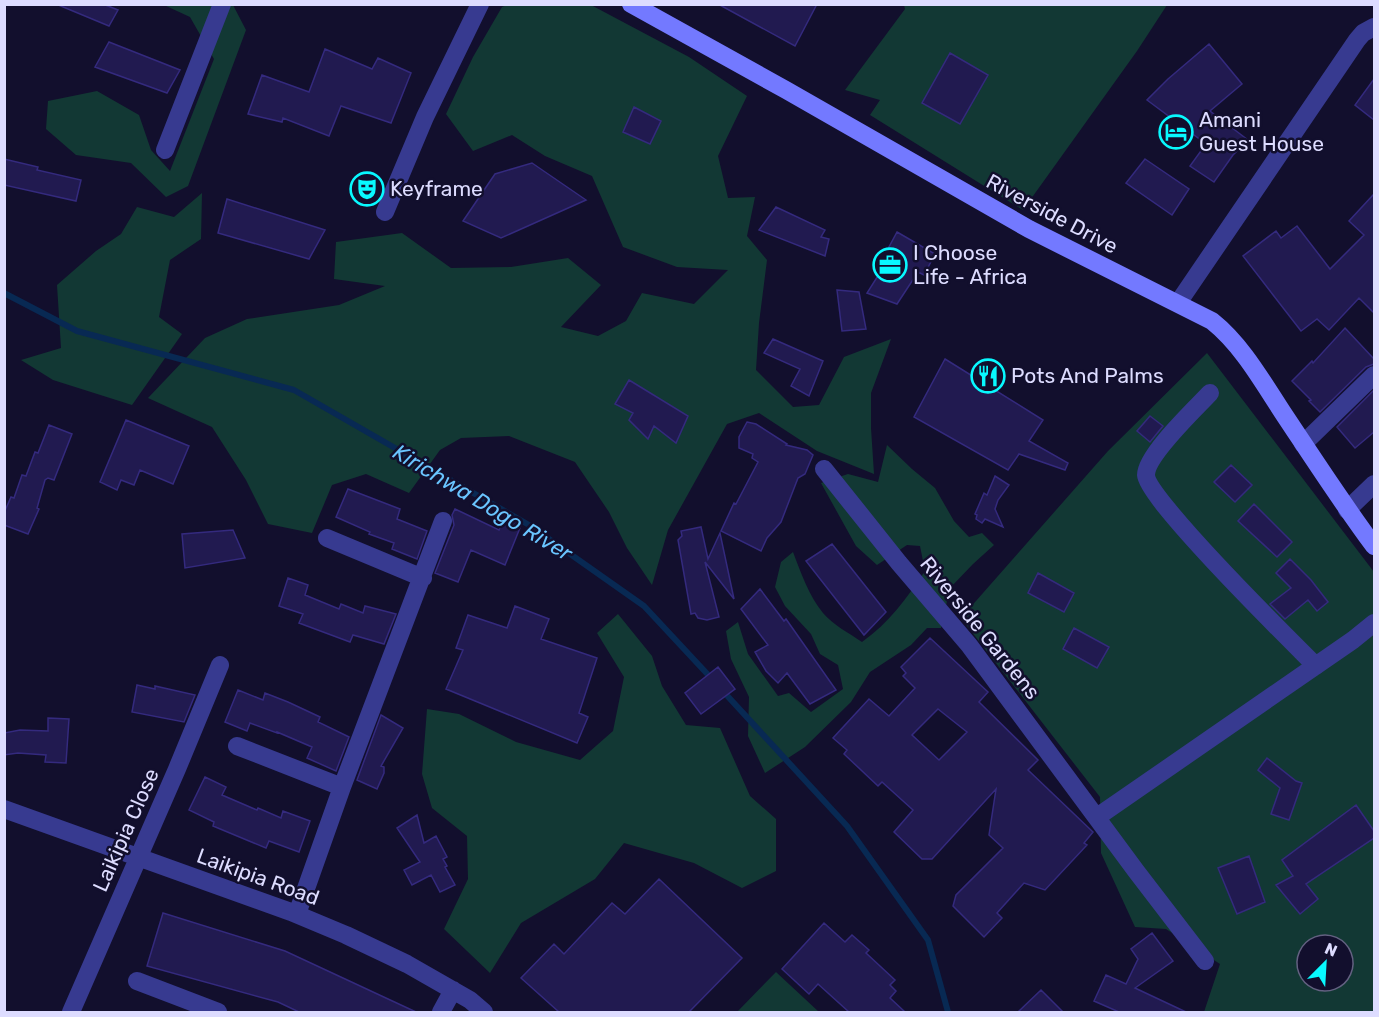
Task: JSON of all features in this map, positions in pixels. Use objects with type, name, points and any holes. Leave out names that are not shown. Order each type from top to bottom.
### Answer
[{"type":"street","points":[[165,150],[222,4]]},
{"type":"street","points":[[385,212],[425,117],[480,4]]},
{"type":"street","name":"Riverside Drive","points":[[631,4],[1029,229],[1212,321],[1221,328],[1248,361],[1347,510],[1374,546]]},
{"type":"street","points":[[1178,303],[1357,40],[1363,33],[1374,27]]},
{"type":"street","points":[[1303,444],[1374,375]]},
{"type":"street","points":[[1210,393],[1157,451],[1147,470],[1147,479],[1192,538],[1316,666]]},
{"type":"street","name":"Riverside Gardens","points":[[824,469],[899,563],[969,645],[1205,961]]},
{"type":"street","points":[[1347,510],[1374,484]]},
{"type":"street","points":[[297,914],[342,787],[443,521]]},
{"type":"street","points":[[327,538],[423,578]]},
{"type":"street","points":[[1097,817],[1316,666],[1374,623]]},
{"type":"street","name":"Laikipia Close","points":[[71,1012],[139,858],[220,664]]},
{"type":"street","points":[[237,746],[342,787]]},
{"type":"street","name":"Laikipia Road","points":[[4,809],[297,914],[346,934],[407,964],[453,990],[484,1012]]},
{"type":"street","points":[[137,981],[218,1012]]},
{"type":"street","points":[[441,1012],[453,990]]},
{"type":"green space","points":[[164,5],[233,5],[246,30],[188,186],[166,197],[131,163],[76,155],[46,129],[48,101],[97,91],[139,115],[151,150],[170,171],[214,59],[190,17]]},
{"type":"green space","points":[[507,5],[591,5],[689,57],[747,96],[718,156],[728,198],[755,197],[747,236],[767,260],[756,370],[793,407],[819,405],[844,357],[891,339],[871,393],[874,474],[817,451],[759,413],[727,424],[668,530],[652,585],[627,548],[609,512],[575,462],[509,436],[461,438],[440,450],[409,493],[366,474],[332,485],[312,533],[268,524],[246,480],[212,427],[148,398],[205,338],[247,319],[339,305],[385,286],[334,279],[336,242],[402,233],[451,268],[511,267],[568,258],[601,285],[561,327],[598,336],[626,321],[642,293],[694,304],[728,270],[677,267],[623,247],[592,176],[545,156],[512,135],[473,151],[446,114],[473,57],[502,7]]},
{"type":"green space","points":[[904,5],[1167,5],[1137,51],[1023,210],[870,115],[880,100],[845,90],[905,9]]},
{"type":"green space","points":[[202,193],[201,239],[170,260],[159,317],[182,334],[132,405],[53,380],[21,360],[61,348],[57,285],[96,251],[121,234],[137,207],[174,217]]},
{"type":"green space","points":[[1207,353],[1374,572],[1374,1012],[1204,1012],[1220,964],[1166,929],[1135,927],[1101,853],[1100,797],[961,618],[1108,451]]},
{"type":"green space","points":[[887,445],[935,488],[954,521],[969,537],[982,533],[994,545],[950,588],[941,628],[927,628],[911,645],[870,672],[851,702],[805,747],[765,773],[748,736],[749,697],[731,659],[726,631],[738,622],[748,654],[778,696],[789,693],[811,712],[843,689],[838,665],[820,654],[811,634],[785,606],[775,587],[781,562],[793,552],[809,592],[823,613],[836,625],[862,642],[881,627],[904,600],[925,571],[920,546],[907,545],[877,565],[856,546],[821,483],[848,474],[878,482]]},
{"type":"green space","points":[[618,614],[652,656],[662,686],[686,725],[720,728],[750,796],[776,819],[776,871],[742,888],[694,863],[624,843],[595,879],[521,923],[490,973],[444,929],[468,879],[467,836],[432,808],[422,774],[427,709],[459,714],[516,742],[580,760],[613,731],[624,677],[597,633]]},
{"type":"green space","points":[[776,972],[819,1012],[737,1012]]},
{"type":"building","points":[[56,4],[103,4],[118,10],[109,26]]},
{"type":"building","points":[[718,4],[817,4],[795,46]]},
{"type":"building","points":[[109,42],[180,70],[167,93],[95,67]]},
{"type":"building","points":[[1209,44],[1242,84],[1210,111],[1248,140],[1233,155],[1214,182],[1190,166],[1206,144],[1147,100]]},
{"type":"building","points":[[325,49],[372,69],[378,58],[411,73],[391,123],[341,106],[329,136],[283,118],[282,122],[248,114],[262,75],[309,92]]},
{"type":"building","points":[[950,53],[988,75],[960,124],[922,103]]},
{"type":"building","points":[[1374,79],[1374,120],[1355,105]]},
{"type":"building","points":[[634,107],[661,121],[650,144],[623,132]]},
{"type":"building","points":[[4,159],[38,167],[37,170],[81,180],[76,201],[4,185]]},
{"type":"building","points":[[1145,159],[1189,189],[1172,215],[1126,183]]},
{"type":"building","points":[[532,163],[586,200],[501,238],[463,221],[495,174]]},
{"type":"building","points":[[1374,194],[1374,313],[1359,298],[1329,330],[1317,319],[1301,331],[1243,256],[1276,231],[1281,238],[1297,226],[1330,269],[1364,235],[1349,221]]},
{"type":"building","points":[[227,199],[325,230],[309,259],[218,233]]},
{"type":"building","points":[[776,207],[825,230],[821,237],[829,239],[825,256],[759,230]]},
{"type":"building","points":[[897,232],[935,254],[924,275],[918,272],[897,304],[867,293],[888,260],[883,258]]},
{"type":"building","points":[[837,290],[859,292],[866,329],[842,331]]},
{"type":"building","points":[[1345,328],[1374,359],[1374,364],[1366,367],[1320,412],[1292,381],[1312,361],[1313,363]]},
{"type":"building","points":[[773,339],[823,361],[809,396],[791,386],[800,369],[764,353]]},
{"type":"building","points":[[945,359],[1043,420],[1029,441],[1068,463],[1065,470],[1019,454],[1008,470],[914,417]]},
{"type":"building","points":[[629,380],[688,416],[676,443],[654,426],[648,439],[629,420],[633,413],[615,404]]},
{"type":"building","points":[[1374,390],[1374,432],[1355,448],[1337,427]]},
{"type":"building","points":[[1150,416],[1163,426],[1150,442],[1137,431]]},
{"type":"building","points":[[126,420],[189,446],[173,484],[140,470],[134,485],[121,480],[117,490],[100,482]]},
{"type":"building","points":[[747,422],[756,424],[786,445],[807,450],[813,455],[805,474],[798,478],[781,522],[767,538],[761,551],[721,531],[758,462],[752,458],[753,454],[739,448],[739,437]]},
{"type":"building","points":[[49,425],[72,434],[54,480],[48,478],[45,480],[37,508],[39,509],[28,534],[4,525],[4,513],[11,497],[14,498],[22,475],[26,476],[35,452],[38,453]]},
{"type":"building","points":[[1231,465],[1252,485],[1235,502],[1214,482]]},
{"type":"building","points":[[995,476],[1009,485],[998,500],[995,509],[1003,527],[985,519],[982,523],[976,519],[975,514],[984,493],[987,495]]},
{"type":"building","points":[[348,489],[400,509],[397,519],[427,531],[417,559],[392,549],[394,543],[369,534],[370,532],[336,517]]},
{"type":"building","points":[[1254,504],[1292,542],[1277,557],[1238,521]]},
{"type":"building","points":[[455,509],[499,530],[505,516],[522,523],[505,565],[471,550],[458,582],[435,573],[454,525],[452,515]]},
{"type":"building","points":[[701,527],[708,559],[720,533],[734,599],[705,562],[719,617],[707,620],[698,618],[695,613],[691,614],[678,540],[682,536],[681,531]]},
{"type":"building","points":[[233,530],[245,558],[185,568],[182,534]]},
{"type":"building","points":[[832,544],[886,612],[864,635],[806,561]]},
{"type":"building","points":[[1290,559],[1311,580],[1328,602],[1317,611],[1308,600],[1285,619],[1270,604],[1291,588],[1276,573]]},
{"type":"building","points":[[1038,573],[1074,593],[1064,612],[1028,593]]},
{"type":"building","points":[[288,578],[308,585],[305,595],[339,609],[341,604],[363,613],[365,606],[396,614],[384,644],[353,635],[350,642],[299,623],[303,614],[279,606]]},
{"type":"building","points":[[760,589],[784,621],[786,619],[836,690],[810,704],[787,673],[778,683],[766,671],[755,652],[768,645],[741,609]]},
{"type":"building","points":[[515,606],[549,619],[541,639],[597,658],[579,713],[588,717],[577,743],[446,689],[463,650],[456,648],[468,615],[507,628]]},
{"type":"building","points":[[1074,628],[1109,647],[1097,668],[1063,649]]},
{"type":"building","points":[[930,638],[988,692],[979,702],[1038,760],[1028,770],[1093,832],[1084,843],[1087,845],[1045,890],[1024,883],[997,913],[1002,918],[984,937],[953,906],[956,895],[1003,848],[989,835],[996,789],[932,859],[922,859],[894,832],[913,810],[882,782],[878,786],[844,754],[847,750],[833,738],[869,699],[889,716],[915,688],[903,676],[906,673],[901,667]],"holes":[[[938,709],[967,732],[939,760],[912,735]]]},
{"type":"building","points":[[718,667],[735,689],[701,714],[685,693]]},
{"type":"building","points":[[137,685],[155,689],[155,686],[195,695],[184,722],[132,712]]},
{"type":"building","points":[[238,690],[263,700],[265,693],[288,702],[320,717],[318,722],[349,737],[336,771],[307,758],[312,747],[250,723],[247,731],[225,722]]},
{"type":"building","points":[[381,715],[403,728],[381,766],[384,767],[384,773],[377,789],[357,780]]},
{"type":"building","points":[[48,718],[69,719],[66,763],[45,762],[46,755],[18,753],[4,755],[4,733],[20,730],[48,731]]},
{"type":"building","points":[[1267,758],[1296,781],[1302,783],[1289,820],[1271,814],[1280,788],[1258,770]]},
{"type":"building","points":[[205,777],[226,787],[222,795],[257,810],[258,808],[281,818],[283,811],[310,821],[299,852],[269,841],[266,848],[213,826],[214,822],[189,810]]},
{"type":"building","points":[[1356,805],[1374,831],[1374,838],[1306,884],[1318,899],[1300,914],[1276,885],[1293,876],[1282,860]]},
{"type":"building","points":[[417,815],[424,843],[436,836],[447,857],[443,859],[447,866],[445,867],[455,885],[440,892],[431,875],[412,885],[404,870],[420,862],[397,828]]},
{"type":"building","points":[[1249,856],[1265,902],[1237,914],[1218,868]]},
{"type":"building","points":[[659,879],[742,958],[689,1012],[559,1012],[521,978],[554,944],[564,954],[612,903],[625,914]]},
{"type":"building","points":[[163,913],[285,951],[416,1012],[299,1012],[278,1002],[147,966]]},
{"type":"building","points":[[824,923],[845,942],[852,935],[869,950],[866,953],[895,980],[890,985],[896,991],[890,998],[905,1012],[849,1012],[818,984],[809,994],[782,969]]},
{"type":"building","points":[[1152,933],[1173,961],[1135,988],[1186,1012],[1119,1012],[1094,1001],[1106,975],[1126,984],[1138,959],[1131,949]]},
{"type":"building","points":[[1041,990],[1063,1012],[1018,1012]]},
{"type":"waterway","name":"Kirichwa Dogo River","points":[[4,293],[77,331],[294,390],[529,525],[644,606],[712,679]]},
{"type":"waterway","name":"Kirichwa Dogo River","points":[[721,689],[847,826],[928,940],[948,1012]]},
{"type":"place","name":"Amani Guest House","points":[[1176,132]]},
{"type":"place","name":"Keyframe","points":[[367,189]]},
{"type":"place","name":"I Choose Life - Africa","points":[[890,265]]},
{"type":"place","name":"Pots And Palms","points":[[988,376]]}]
